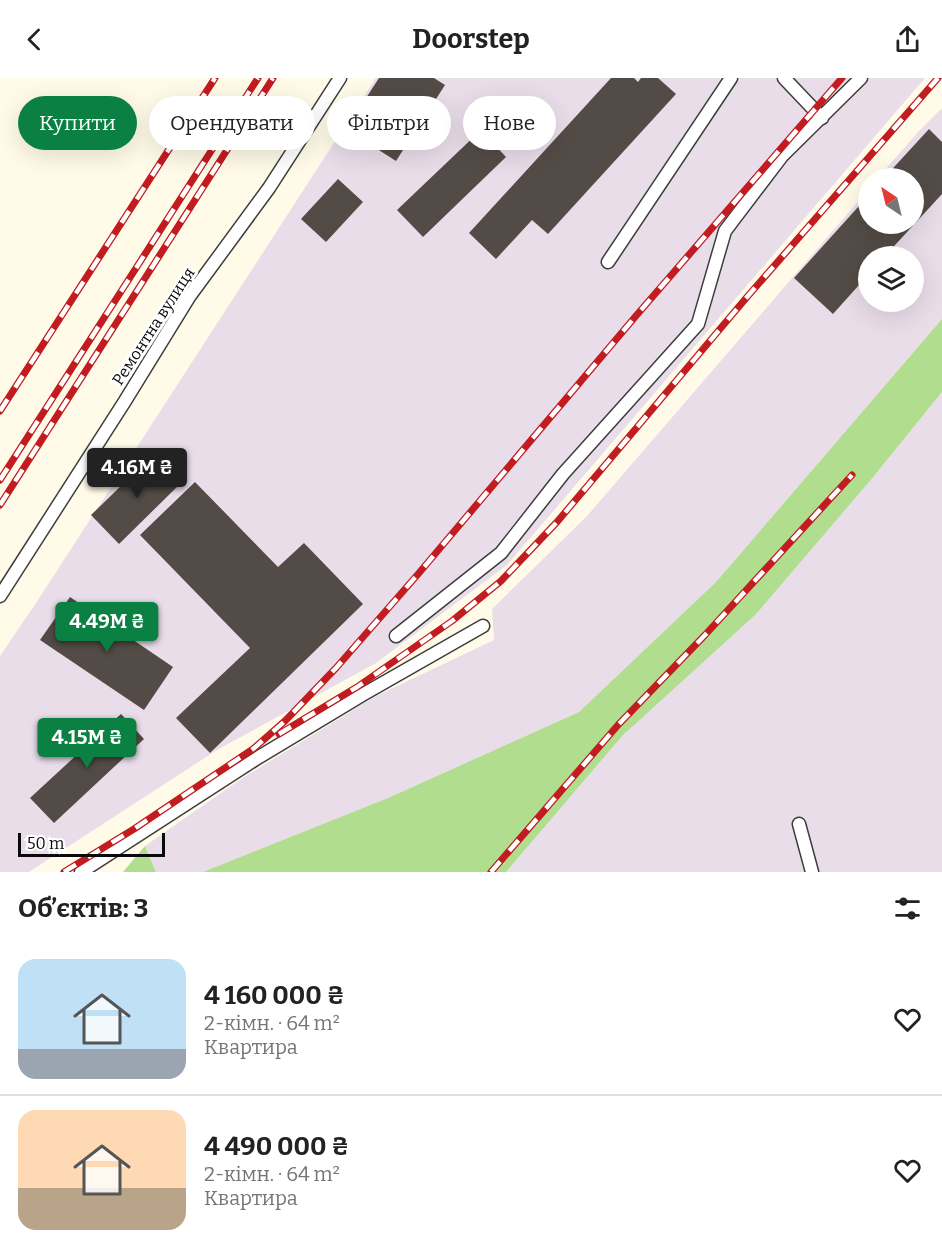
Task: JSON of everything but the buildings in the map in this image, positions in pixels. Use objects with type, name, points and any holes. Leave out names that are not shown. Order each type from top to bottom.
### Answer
[{"type":"lane","name":"Ремонтна вулиця","points":[[0,596],[189,297],[269,188],[340,78]]},
{"type":"lane","points":[[608,262],[731,78]]},
{"type":"lane","points":[[784,78],[822,118]]},
{"type":"lane","points":[[396,636],[501,554],[563,474],[698,324],[725,231],[782,156],[861,78]]},
{"type":"lane","points":[[81,872],[258,757],[483,626]]},
{"type":"lane","points":[[799,824],[812,872]]},
{"type":"shaded area","points":[[376,78],[925,78],[507,565],[376,663],[217,750],[29,872],[0,872],[0,656],[329,150],[451,150],[451,96],[364,96]]},
{"type":"shaded area","points":[[942,108],[942,319],[716,582],[579,712],[388,798],[203,872],[156,872],[145,846],[241,779],[376,696],[494,640],[492,609],[587,516],[858,202],[858,234],[924,234],[924,168],[887,168]]},
{"type":"shaded area","points":[[942,392],[942,872],[506,872],[623,735],[874,476]]},
{"type":"green space","points":[[942,319],[942,392],[874,476],[756,614],[623,735],[506,872],[203,872],[388,798],[579,712],[716,582]]},
{"type":"green space","points":[[145,846],[156,872],[123,872]]},
{"type":"railway","points":[[0,411],[215,78]]},
{"type":"railway","points":[[0,480],[258,78]]},
{"type":"railway","points":[[0,505],[273,78]]},
{"type":"railway","points":[[64,872],[134,829],[253,749],[285,721],[336,668],[419,573],[635,317],[842,78]]},
{"type":"railway","points":[[279,734],[357,687],[452,621],[501,581],[557,522],[747,297],[938,78]]},
{"type":"railway","points":[[491,872],[618,725],[705,635],[852,475]]}]
